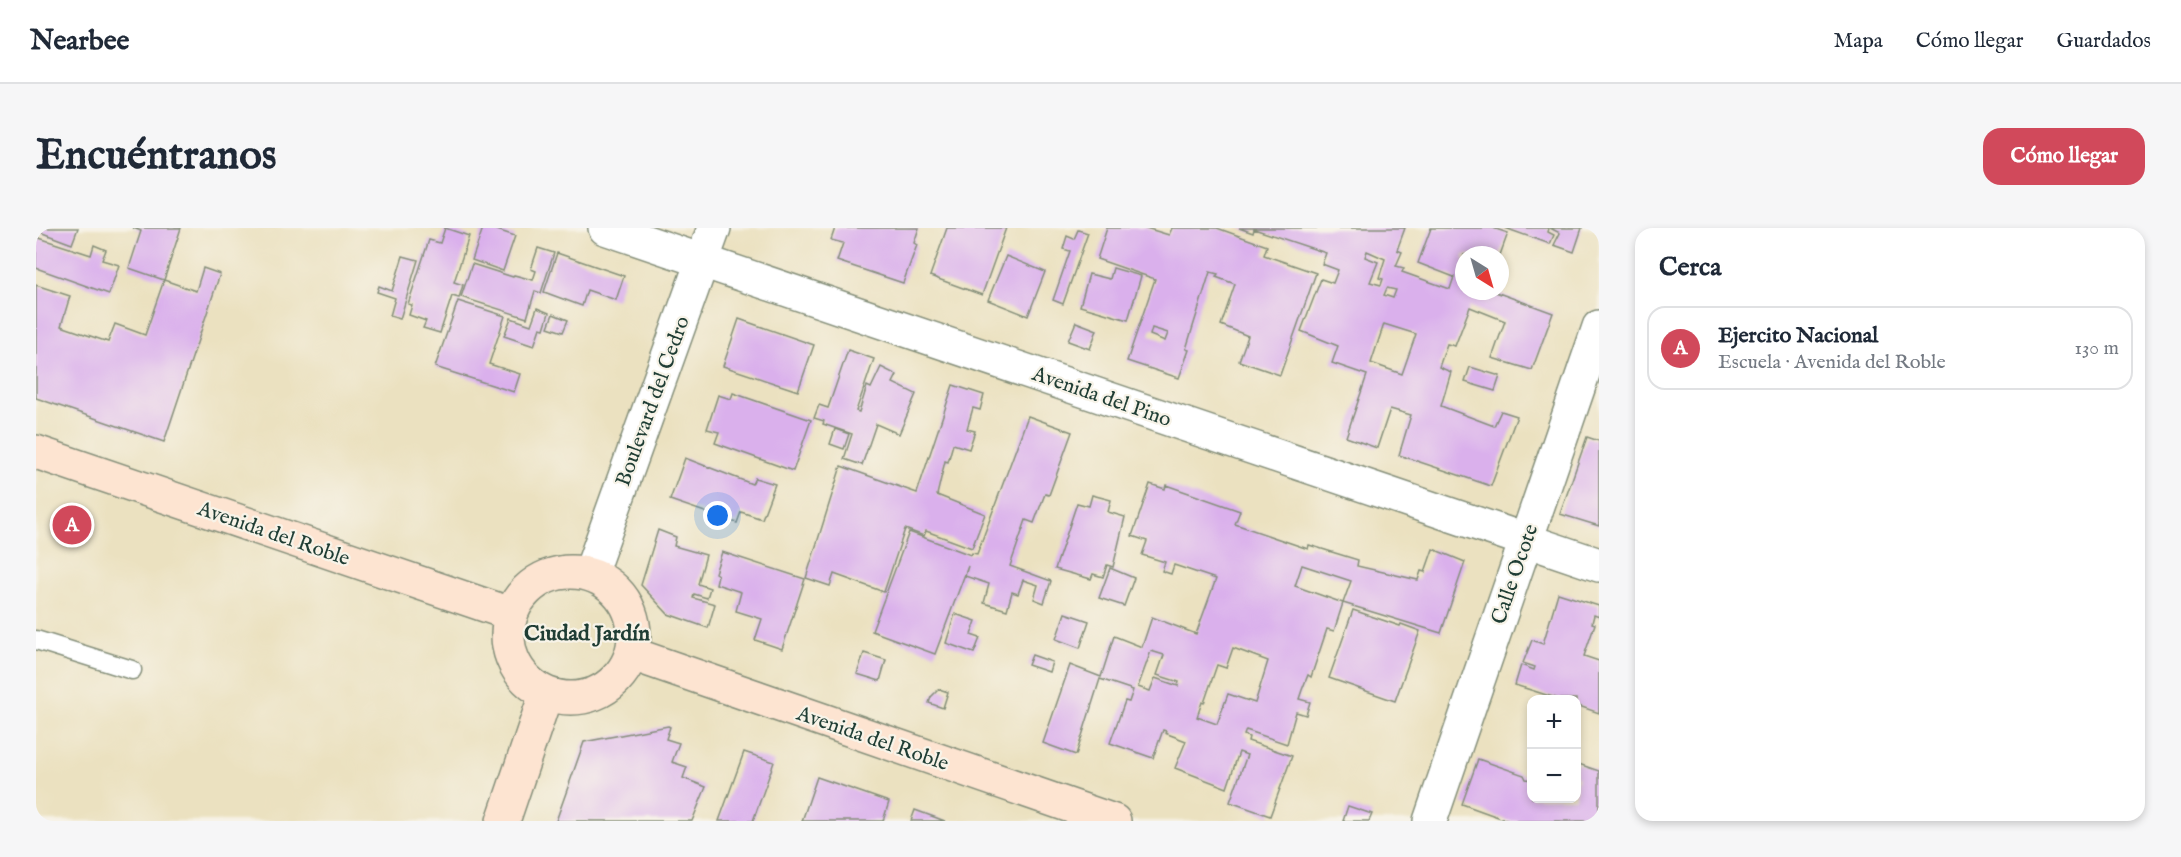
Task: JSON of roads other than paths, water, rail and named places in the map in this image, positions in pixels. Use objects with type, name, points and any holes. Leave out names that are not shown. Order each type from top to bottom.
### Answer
[{"type":"street","name":"Avenida del Pino","points":[[605,228],[1599,565]]},
{"type":"street","name":"Boulevard del Cedro","points":[[590,574],[714,228]]},
{"type":"street","name":"Calle Ocote","points":[[1430,821],[1599,327]]},
{"type":"street","name":"Avenida del Roble","points":[[37,456],[511,614]]},
{"type":"street","points":[[566,572],[590,574],[608,583],[623,597],[632,615],[635,634],[632,654],[622,673],[607,688],[588,697],[566,699],[546,694],[526,680],[513,661],[507,637],[511,614],[523,593],[542,578],[566,572]]},
{"type":"street","name":"Avenida del Roble","points":[[632,654],[1113,821]]},
{"type":"street","points":[[503,821],[546,694]]},
{"type":"lane","points":[[36,639],[132,670]]},
{"type":"place","name":"Ejercito Nacional","points":[[72,525]]},
{"type":"district","name":"Ciudad Jardín","points":[[587,632]]}]
